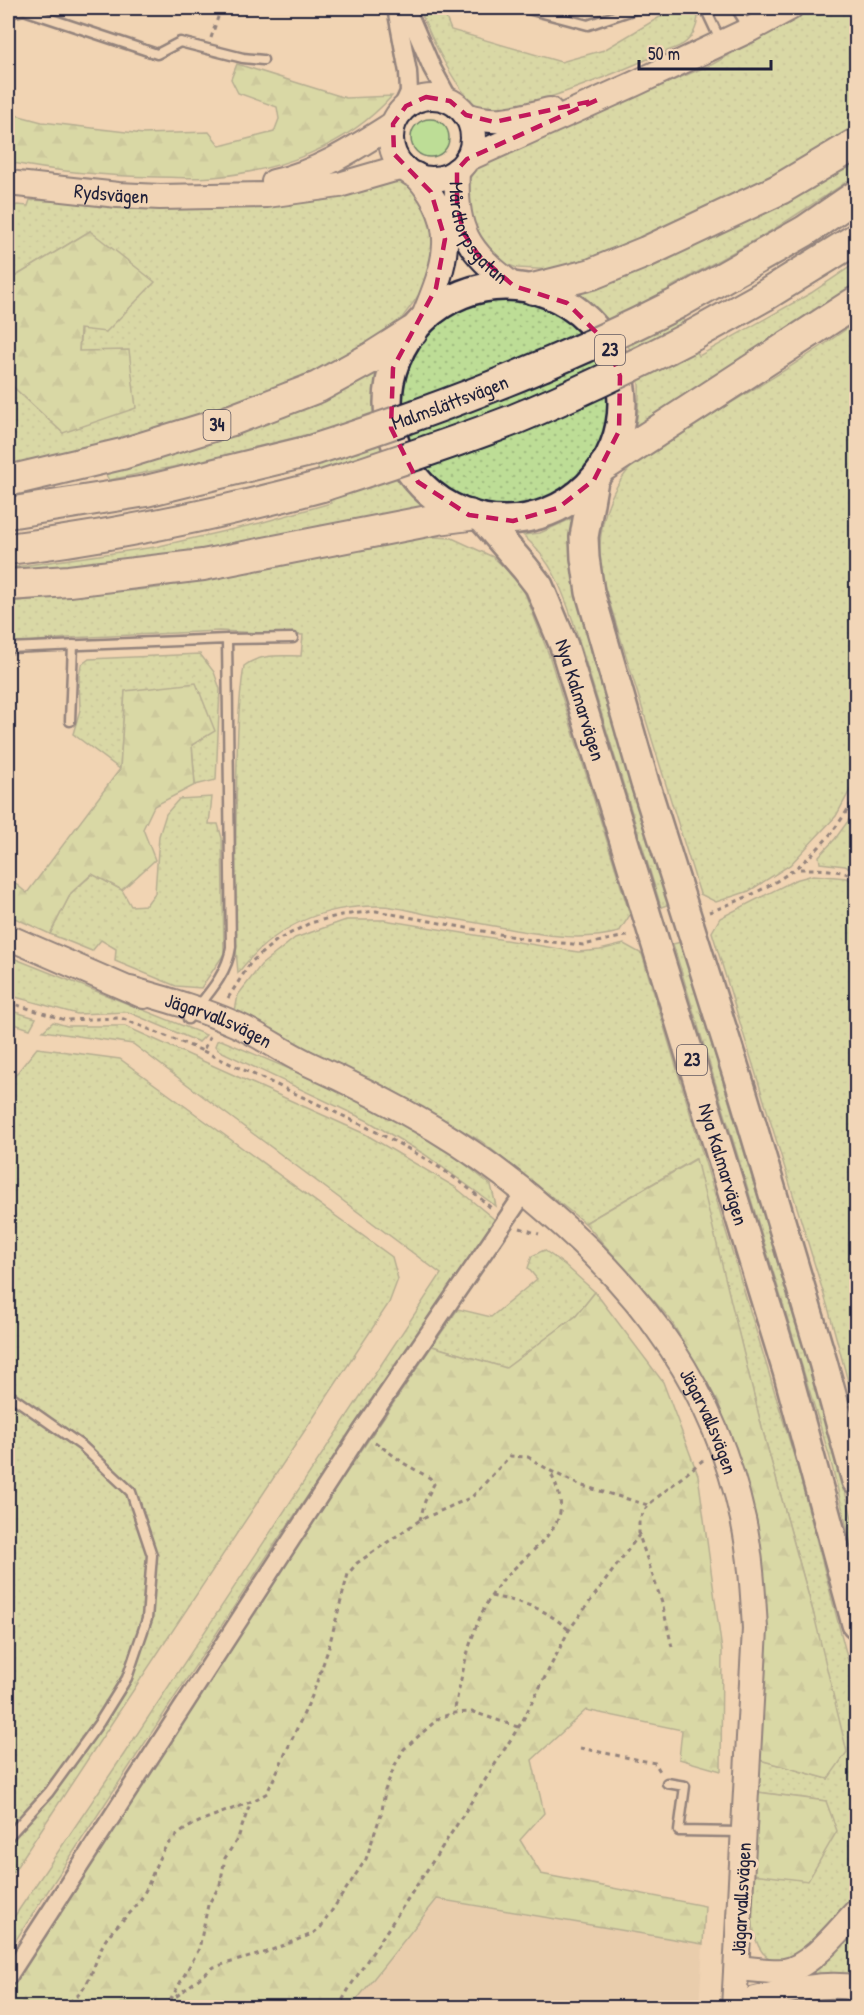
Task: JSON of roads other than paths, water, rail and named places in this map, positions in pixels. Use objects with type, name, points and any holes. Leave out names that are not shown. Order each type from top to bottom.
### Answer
[{"type":"highway","points":[[524,288],[592,274],[646,252],[780,189],[856,144]]},
{"type":"highway","name":"Malmslättsvägen","points":[[8,513],[146,491],[310,451],[403,422],[495,387],[612,337],[678,303],[805,231],[856,196]]},
{"type":"highway","name":"Malmslättsvägen","points":[[8,549],[157,526],[239,508],[322,486],[420,454],[514,419],[626,370],[764,296],[856,239]]},
{"type":"highway","points":[[600,472],[856,302]]},
{"type":"highway","name":"34","points":[[8,481],[122,454],[240,417],[318,387],[371,358],[417,326]]},
{"type":"highway","points":[[8,585],[69,581],[202,565],[438,519],[475,517]]},
{"type":"main road","name":"Nya Kalmarvägen","points":[[600,472],[571,501],[544,514],[513,520],[475,517],[450,507],[433,496],[406,466],[394,438],[388,408],[389,388],[397,359],[417,326],[442,304],[465,293],[489,287],[524,288],[559,299],[582,314],[595,327],[614,359],[620,376],[622,413],[619,431],[600,472],[584,537],[590,592],[645,783],[741,1086],[804,1296],[856,1481]]},
{"type":"main road","name":"Nya Kalmarvägen","points":[[475,517],[525,568],[539,586],[564,646],[784,1360],[837,1546],[856,1624]]},
{"type":"street","points":[[396,8],[408,72],[409,92],[396,118],[392,147],[399,162],[410,172],[438,178],[597,100],[749,30],[790,8]]},
{"type":"street","points":[[406,8],[432,68],[473,135],[472,145],[462,165]]},
{"type":"street","points":[[396,118],[412,102],[426,97],[438,97],[479,120],[494,122],[597,100]]},
{"type":"street","name":"Rydsvägen","points":[[213,195],[289,179],[315,169],[342,156],[396,118]]},
{"type":"street","name":"Mårdtorpsgatan","points":[[462,165],[457,202],[463,232],[478,256],[524,288]]},
{"type":"street","name":"Rydsvägen","points":[[8,183],[118,195],[160,197],[267,195],[339,185],[391,170],[410,172]]},
{"type":"street","name":"Mårdtorpsgatan","points":[[410,172],[431,192],[439,208],[445,239],[442,272],[417,326]]},
{"type":"street","name":"Jägarvallsvägen","points":[[8,937],[130,989],[204,1025],[304,1061],[347,1081],[437,1130],[525,1192],[578,1238],[603,1262],[650,1316],[691,1378],[722,1448],[743,1518],[753,1581],[755,1629],[734,2006],[820,1987],[856,1988]]},
{"type":"street","points":[[8,1977],[361,1432],[525,1192]]},
{"type":"street","name":"Jägarvallsvägen","points":[[737,1968],[772,1971],[794,1968],[812,1957],[856,1912]]},
{"type":"lane","points":[[524,8],[588,26],[638,8]]},
{"type":"lane","points":[[705,8],[722,43]]},
{"type":"lane","points":[[736,8],[749,30]]},
{"type":"lane","points":[[8,13],[24,10],[157,54],[180,42],[243,58],[262,60]]},
{"type":"lane","points":[[8,648],[293,638]]},
{"type":"lane","points":[[204,1025],[231,947],[227,639]]},
{"type":"lane","points":[[70,721],[73,645]]},
{"type":"lane","points":[[8,1394],[82,1446],[131,1492],[152,1556],[147,1619],[127,1678],[99,1723],[49,1792],[8,1837]]},
{"type":"lane","points":[[667,1783],[685,1786],[679,1832],[745,1833]]}]
